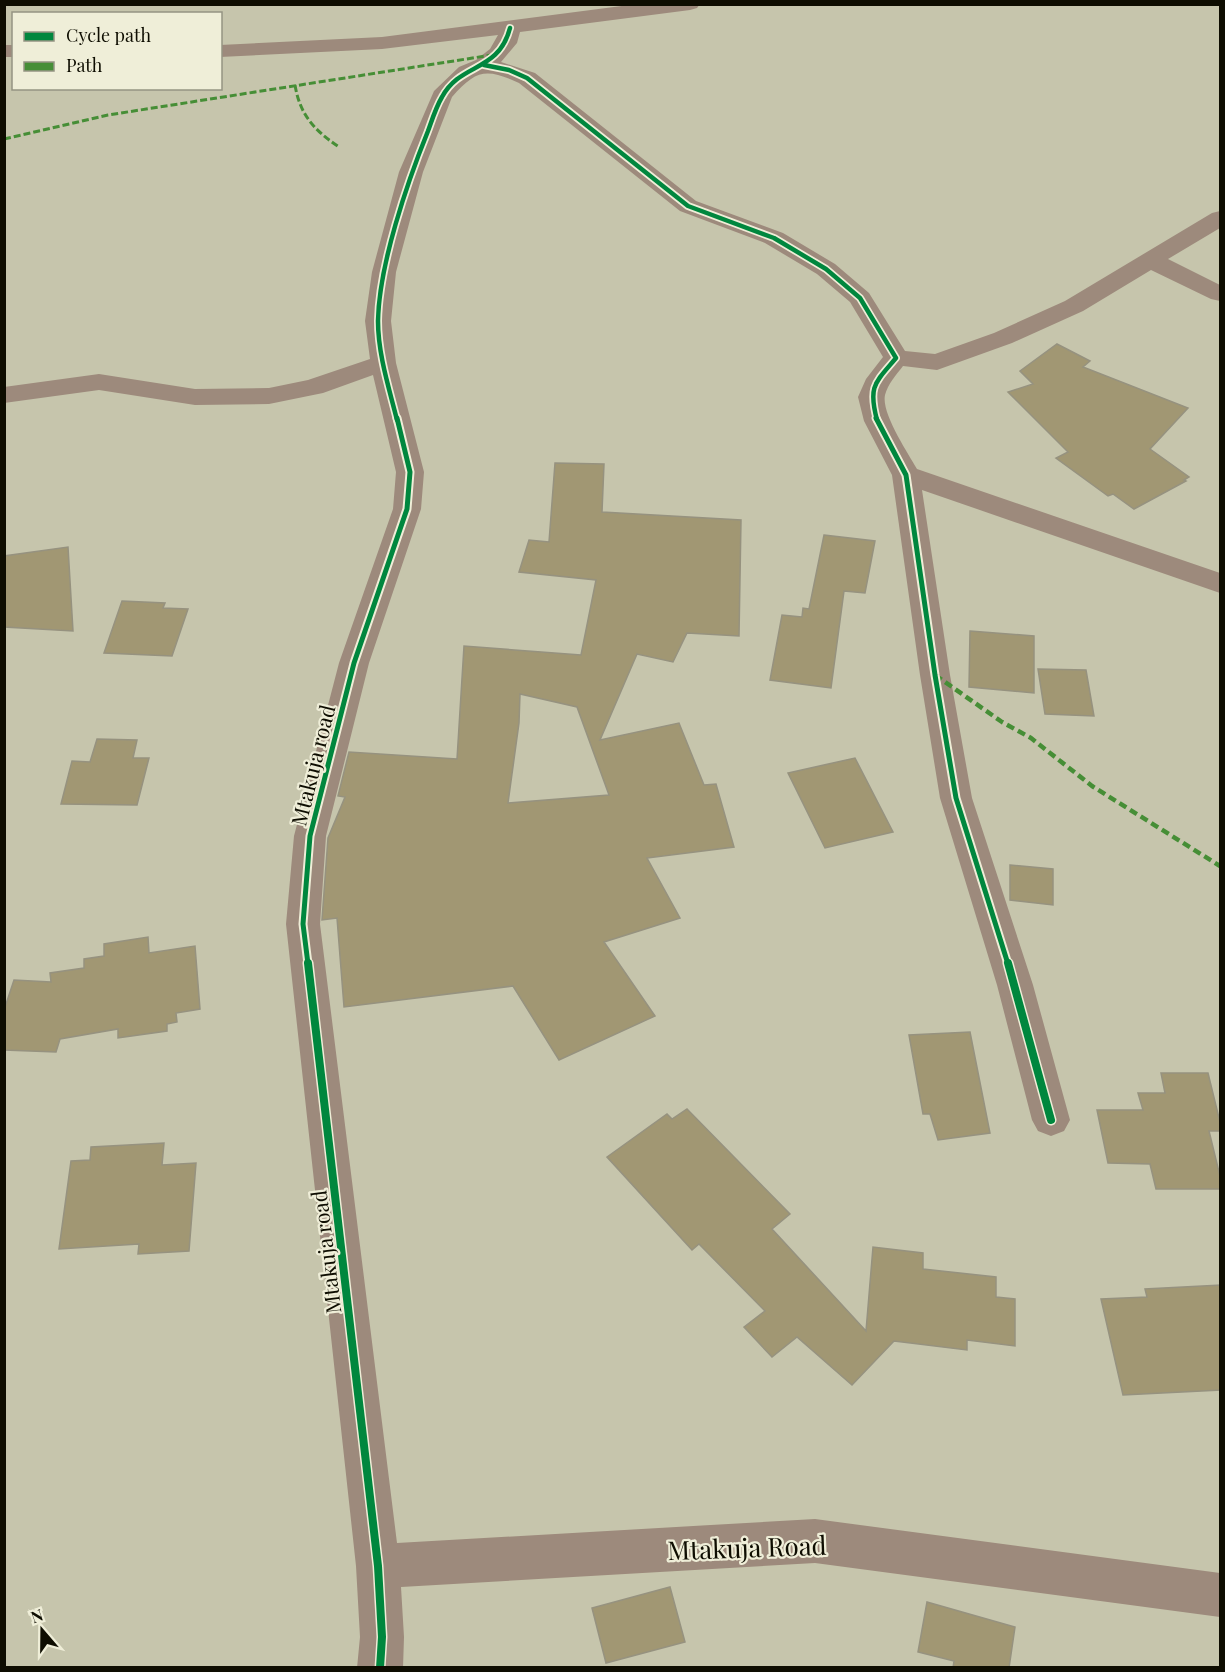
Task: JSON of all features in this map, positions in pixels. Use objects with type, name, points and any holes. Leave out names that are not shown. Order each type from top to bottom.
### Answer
[{"type":"street","points":[[222,51],[382,43],[690,4]]},
{"type":"street","name":"Mtakuja road","points":[[380,1668],[382,1637],[378,1566],[303,924],[313,825],[354,663],[407,509],[410,472],[383,363],[378,321],[384,272],[411,172],[442,96],[467,72],[498,54],[506,43],[510,28]]},
{"type":"street","points":[[484,64],[509,70],[527,78],[688,206],[774,238],[826,269],[860,298],[896,358]]},
{"type":"street","points":[[896,358],[937,362],[1003,338],[1074,306],[1221,218]]},
{"type":"street","points":[[1150,260],[1221,294]]},
{"type":"street","points":[[896,358],[879,380],[871,397],[877,421],[906,475],[935,675],[956,798],[1015,985],[1051,1120]]},
{"type":"street","points":[[4,395],[99,382],[195,397],[269,396],[314,387],[383,363]]},
{"type":"street","points":[[906,475],[1221,583]]},
{"type":"street","name":"Mtakuja Road","points":[[378,1566],[815,1541],[1221,1595]]},
{"type":"building","points":[[1057,344],[1090,361],[1083,367],[1188,408],[1150,449],[1189,477],[1184,480],[1186,481],[1134,509],[1113,494],[1108,496],[1056,458],[1068,452],[1008,392],[1033,384],[1020,371]]},
{"type":"building","points":[[555,463],[604,464],[602,512],[741,520],[739,636],[687,633],[673,662],[637,654],[600,740],[679,723],[704,785],[716,784],[734,847],[647,858],[680,918],[604,942],[655,1016],[559,1060],[513,986],[344,1007],[337,918],[322,920],[328,838],[345,797],[338,796],[349,752],[457,759],[464,646],[581,655],[596,580],[519,572],[529,540],[549,542]],"holes":[[[520,694],[577,707],[609,795],[508,803],[519,723]]]},
{"type":"building","points":[[824,535],[875,541],[865,593],[844,591],[831,688],[770,680],[782,615],[802,617],[803,608],[809,609]]},
{"type":"building","points":[[68,547],[73,631],[4,627],[4,556]]},
{"type":"building","points":[[122,601],[165,603],[163,608],[188,609],[172,656],[104,653]]},
{"type":"building","points":[[970,631],[1034,636],[1034,693],[969,687]]},
{"type":"building","points":[[1038,669],[1086,670],[1094,716],[1045,714]]},
{"type":"building","points":[[97,739],[137,740],[133,758],[149,758],[137,805],[61,804],[72,761],[90,762]]},
{"type":"building","points":[[855,758],[893,832],[825,848],[788,773]]},
{"type":"building","points":[[1010,865],[1053,869],[1053,905],[1010,900]]},
{"type":"building","points":[[148,937],[149,953],[195,946],[200,1009],[176,1013],[177,1022],[167,1024],[167,1031],[118,1038],[118,1029],[60,1039],[56,1052],[4,1050],[4,1010],[14,980],[51,982],[50,973],[84,968],[84,959],[104,956],[104,944]]},
{"type":"building","points":[[970,1032],[990,1133],[938,1140],[930,1114],[923,1114],[909,1035]]},
{"type":"building","points":[[1161,1073],[1208,1073],[1221,1126],[1221,1131],[1209,1131],[1221,1180],[1221,1189],[1156,1189],[1150,1164],[1108,1163],[1097,1110],[1143,1110],[1138,1093],[1165,1093]]},
{"type":"building","points":[[687,1109],[790,1214],[772,1229],[866,1331],[873,1247],[923,1253],[923,1269],[996,1277],[996,1297],[1015,1299],[1015,1346],[967,1340],[967,1350],[894,1341],[852,1385],[797,1337],[772,1357],[744,1327],[765,1311],[699,1244],[692,1250],[607,1157],[667,1114],[672,1119]]},
{"type":"building","points":[[164,1143],[162,1165],[196,1163],[189,1251],[138,1254],[139,1244],[59,1249],[71,1161],[90,1160],[91,1147]]},
{"type":"building","points":[[1221,1285],[1221,1390],[1123,1395],[1101,1299],[1147,1297],[1145,1289]]},
{"type":"building","points":[[670,1587],[685,1642],[606,1663],[592,1608]]},
{"type":"building","points":[[927,1602],[1015,1627],[1009,1668],[953,1668],[954,1661],[918,1652]]},
{"type":"marked path","points":[[4,139],[108,115],[492,55]]},
{"type":"marked path","points":[[295,85],[303,115],[314,128],[339,147]]},
{"type":"marked path","points":[[935,675],[1002,722],[1031,738],[1092,786],[1220,866]]},
{"type":"cycle path","points":[[380,1668],[382,1637],[378,1566],[303,924],[310,836],[354,663],[407,509],[410,472],[383,363],[378,321],[384,272],[411,172],[442,96],[467,72],[484,65],[498,54],[506,43],[510,28]]},
{"type":"cycle path","points":[[484,65],[509,70],[527,78],[688,206],[774,238],[826,269],[860,298],[896,358],[879,379],[871,397],[877,421],[906,475],[935,675],[956,798],[1015,985],[1051,1120]]}]
